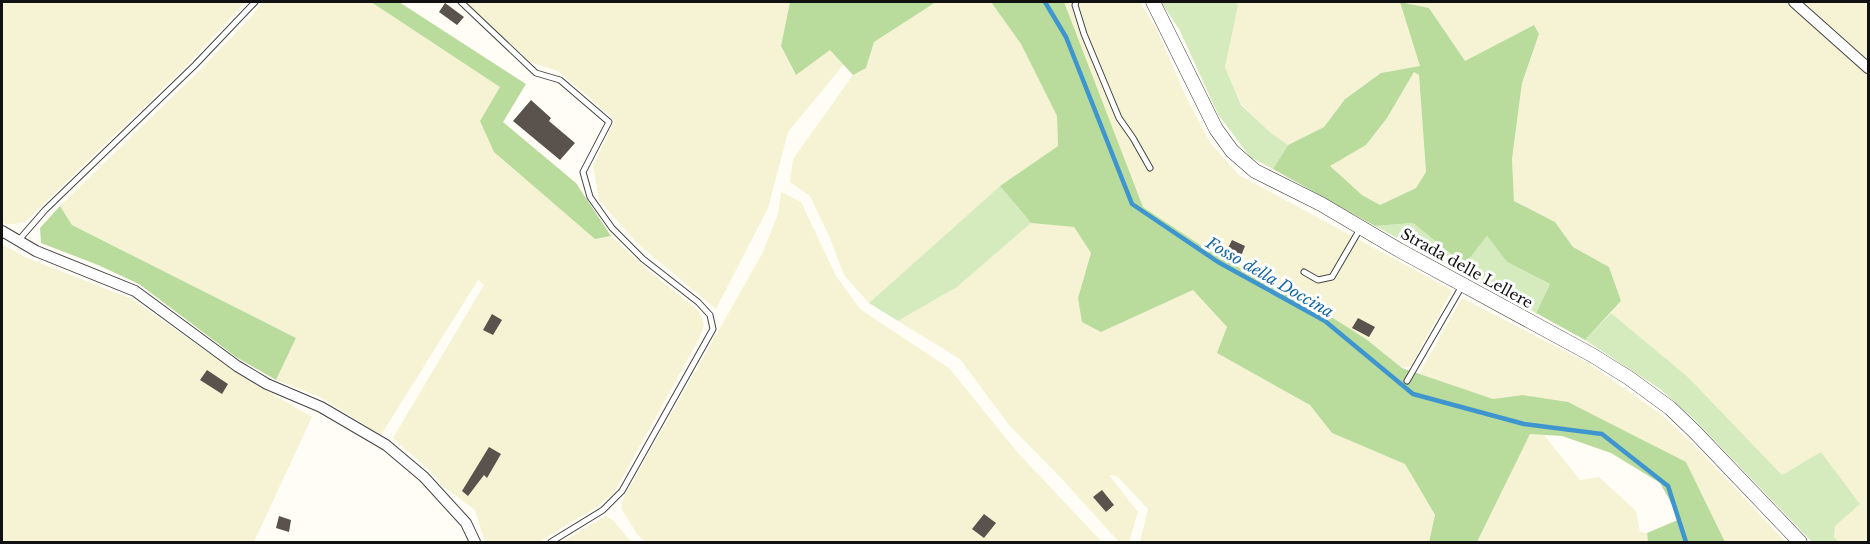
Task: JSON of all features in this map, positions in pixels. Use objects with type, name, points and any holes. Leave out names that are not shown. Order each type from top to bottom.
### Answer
[{"type":"street","name":"Strada delle Lellere","points":[[1153,2],[1197,94],[1216,129],[1232,151],[1256,171],[1321,204],[1629,378],[1670,408],[1800,543]]},
{"type":"street","points":[[1794,2],[1869,68]]},
{"type":"street","points":[[2,231],[36,251],[135,291],[237,366],[267,384],[321,407],[386,445],[424,477],[466,523],[474,543]]},
{"type":"lane","points":[[18,241],[45,210],[202,58],[255,2]]},
{"type":"lane","points":[[460,2],[536,73],[560,80],[609,122],[583,172],[590,198],[612,228],[643,259],[698,302],[710,315],[713,329],[622,490],[603,510],[551,543]]},
{"type":"lane","points":[[1076,2],[1084,34],[1119,118],[1150,168]]},
{"type":"lane","points":[[1304,272],[1318,280],[1332,277],[1361,228]]},
{"type":"lane","points":[[1407,381],[1463,285]]},
{"type":"shaded area","points":[[2,2],[245,2],[190,62],[25,222],[7,225],[2,222]]},
{"type":"shaded area","points":[[263,2],[371,2],[501,87],[480,121],[595,239],[611,236],[650,272],[699,311],[704,325],[700,337],[614,493],[597,507],[539,542],[485,542],[475,510],[443,486],[427,468],[393,438],[484,285],[478,280],[381,435],[320,397],[276,380],[296,338],[72,225],[60,206],[198,72]]},
{"type":"shaded area","points":[[465,2],[790,2],[781,46],[795,74],[830,49],[844,64],[788,132],[768,208],[716,309],[637,243],[599,200],[593,166],[615,120],[558,71],[532,63]]},
{"type":"shaded area","points":[[936,2],[991,2],[1021,44],[1057,116],[1058,146],[1000,186],[869,303],[844,275],[810,196],[790,182],[793,159],[853,75],[866,68],[874,42]]},
{"type":"shaded area","points":[[1064,2],[1140,2],[1157,30],[1186,97],[1211,144],[1239,175],[1452,290],[1411,366],[1402,368],[1366,339],[1297,295],[1223,260],[1143,207]]},
{"type":"shaded area","points":[[1235,2],[1401,2],[1421,66],[1381,73],[1345,99],[1324,127],[1288,145],[1271,133],[1241,104],[1225,67],[1237,5]]},
{"type":"shaded area","points":[[1401,2],[1788,2],[1868,74],[1868,542],[1839,542],[1834,537],[1835,526],[1820,453],[1782,475],[1688,377],[1611,313],[1621,301],[1609,267],[1573,247],[1555,222],[1514,201],[1512,159],[1522,83],[1539,35],[1465,62],[1429,8]]},
{"type":"shaded area","points":[[1802,2],[1868,2],[1868,61]]},
{"type":"shaded area","points":[[1414,72],[1419,75],[1426,172],[1416,188],[1380,205],[1362,195],[1329,166],[1366,145],[1387,118]]},
{"type":"shaded area","points":[[781,192],[801,202],[836,276],[860,309],[949,368],[1018,453],[1102,542],[645,542],[637,534],[621,508],[625,495],[762,254],[778,214]]},
{"type":"shaded area","points":[[1031,223],[1074,227],[1091,253],[1078,298],[1101,332],[1193,290],[1227,327],[1218,353],[1310,405],[1332,433],[1405,464],[1435,516],[1430,542],[1140,542],[1148,509],[1117,476],[1109,475],[1138,512],[1129,542],[1119,542],[1009,425],[960,359],[898,321],[957,287]]},
{"type":"shaded area","points":[[2,244],[25,257],[132,299],[243,377],[312,417],[254,542],[2,542]]},
{"type":"shaded area","points":[[1462,298],[1588,363],[1662,415],[1697,448],[1786,542],[1725,542],[1686,462],[1523,395],[1493,399],[1419,374]]},
{"type":"shaded area","points":[[1530,434],[1544,435],[1580,480],[1599,477],[1636,511],[1640,532],[1647,533],[1648,542],[1477,542]]},
{"type":"shaded area","points":[[606,516],[614,521],[631,542],[562,542]]},
{"type":"green space","points":[[371,2],[399,2],[526,84],[503,122],[576,183],[611,236],[595,239],[494,152],[480,121],[500,87]]},
{"type":"green space","points":[[790,2],[936,2],[874,42],[866,68],[853,75],[830,50],[796,75],[781,46]]},
{"type":"green space","points":[[991,2],[1064,2],[1143,207],[1223,260],[1297,295],[1366,339],[1402,368],[1493,399],[1523,395],[1568,402],[1686,462],[1725,542],[1648,542],[1647,533],[1680,519],[1660,483],[1611,453],[1562,436],[1530,434],[1477,542],[1429,542],[1435,515],[1405,464],[1332,433],[1310,405],[1217,353],[1227,327],[1193,290],[1101,332],[1082,322],[1078,298],[1091,253],[1074,227],[1031,223],[1000,186],[1058,146],[1057,116],[1021,44]]},
{"type":"green space","points":[[1161,2],[1235,2],[1238,5],[1225,67],[1241,105],[1271,133],[1288,145],[1273,169],[1250,157],[1218,114],[1179,29]]},
{"type":"green space","points":[[1400,2],[1429,8],[1465,61],[1534,25],[1539,34],[1522,83],[1512,159],[1514,201],[1555,222],[1573,247],[1609,267],[1621,301],[1585,340],[1536,313],[1550,284],[1507,262],[1487,236],[1464,265],[1413,223],[1375,226],[1273,169],[1288,145],[1324,127],[1345,99],[1381,73],[1420,66]],"holes":[[[1414,72],[1419,75],[1426,172],[1416,188],[1380,205],[1362,195],[1330,166],[1366,145],[1387,118]]]},
{"type":"green space","points":[[1000,186],[1031,223],[957,287],[898,321],[869,303]]},
{"type":"green space","points":[[60,206],[72,225],[296,338],[276,380],[236,357],[139,284],[41,243],[40,228]]},
{"type":"green space","points":[[1413,223],[1463,265],[1487,236],[1507,262],[1550,284],[1536,313],[1375,226]]},
{"type":"green space","points":[[1611,313],[1688,377],[1782,475],[1821,452],[1860,504],[1835,526],[1834,537],[1839,542],[1812,542],[1694,419],[1660,389],[1585,340]]},
{"type":"building","points":[[445,3],[464,17],[457,25],[439,12]]},
{"type":"building","points":[[531,100],[551,118],[549,121],[575,143],[560,160],[513,121]]},
{"type":"building","points":[[1232,240],[1245,246],[1241,256],[1227,250]]},
{"type":"building","points":[[492,314],[502,320],[493,335],[483,330]]},
{"type":"building","points":[[1358,318],[1375,327],[1369,337],[1352,328]]},
{"type":"building","points":[[207,370],[228,384],[222,394],[200,380]]},
{"type":"building","points":[[489,447],[501,454],[487,478],[484,475],[468,496],[462,491]]},
{"type":"building","points":[[1102,490],[1114,505],[1106,512],[1093,497]]},
{"type":"building","points":[[984,514],[996,523],[984,538],[972,529]]},
{"type":"building","points":[[279,516],[291,520],[289,532],[276,528]]},
{"type":"waterway","name":"Fosso della Doccina","points":[[1045,2],[1066,37],[1132,204],[1218,262],[1325,321],[1413,394],[1524,424],[1602,434],[1668,486],[1686,542]]}]
